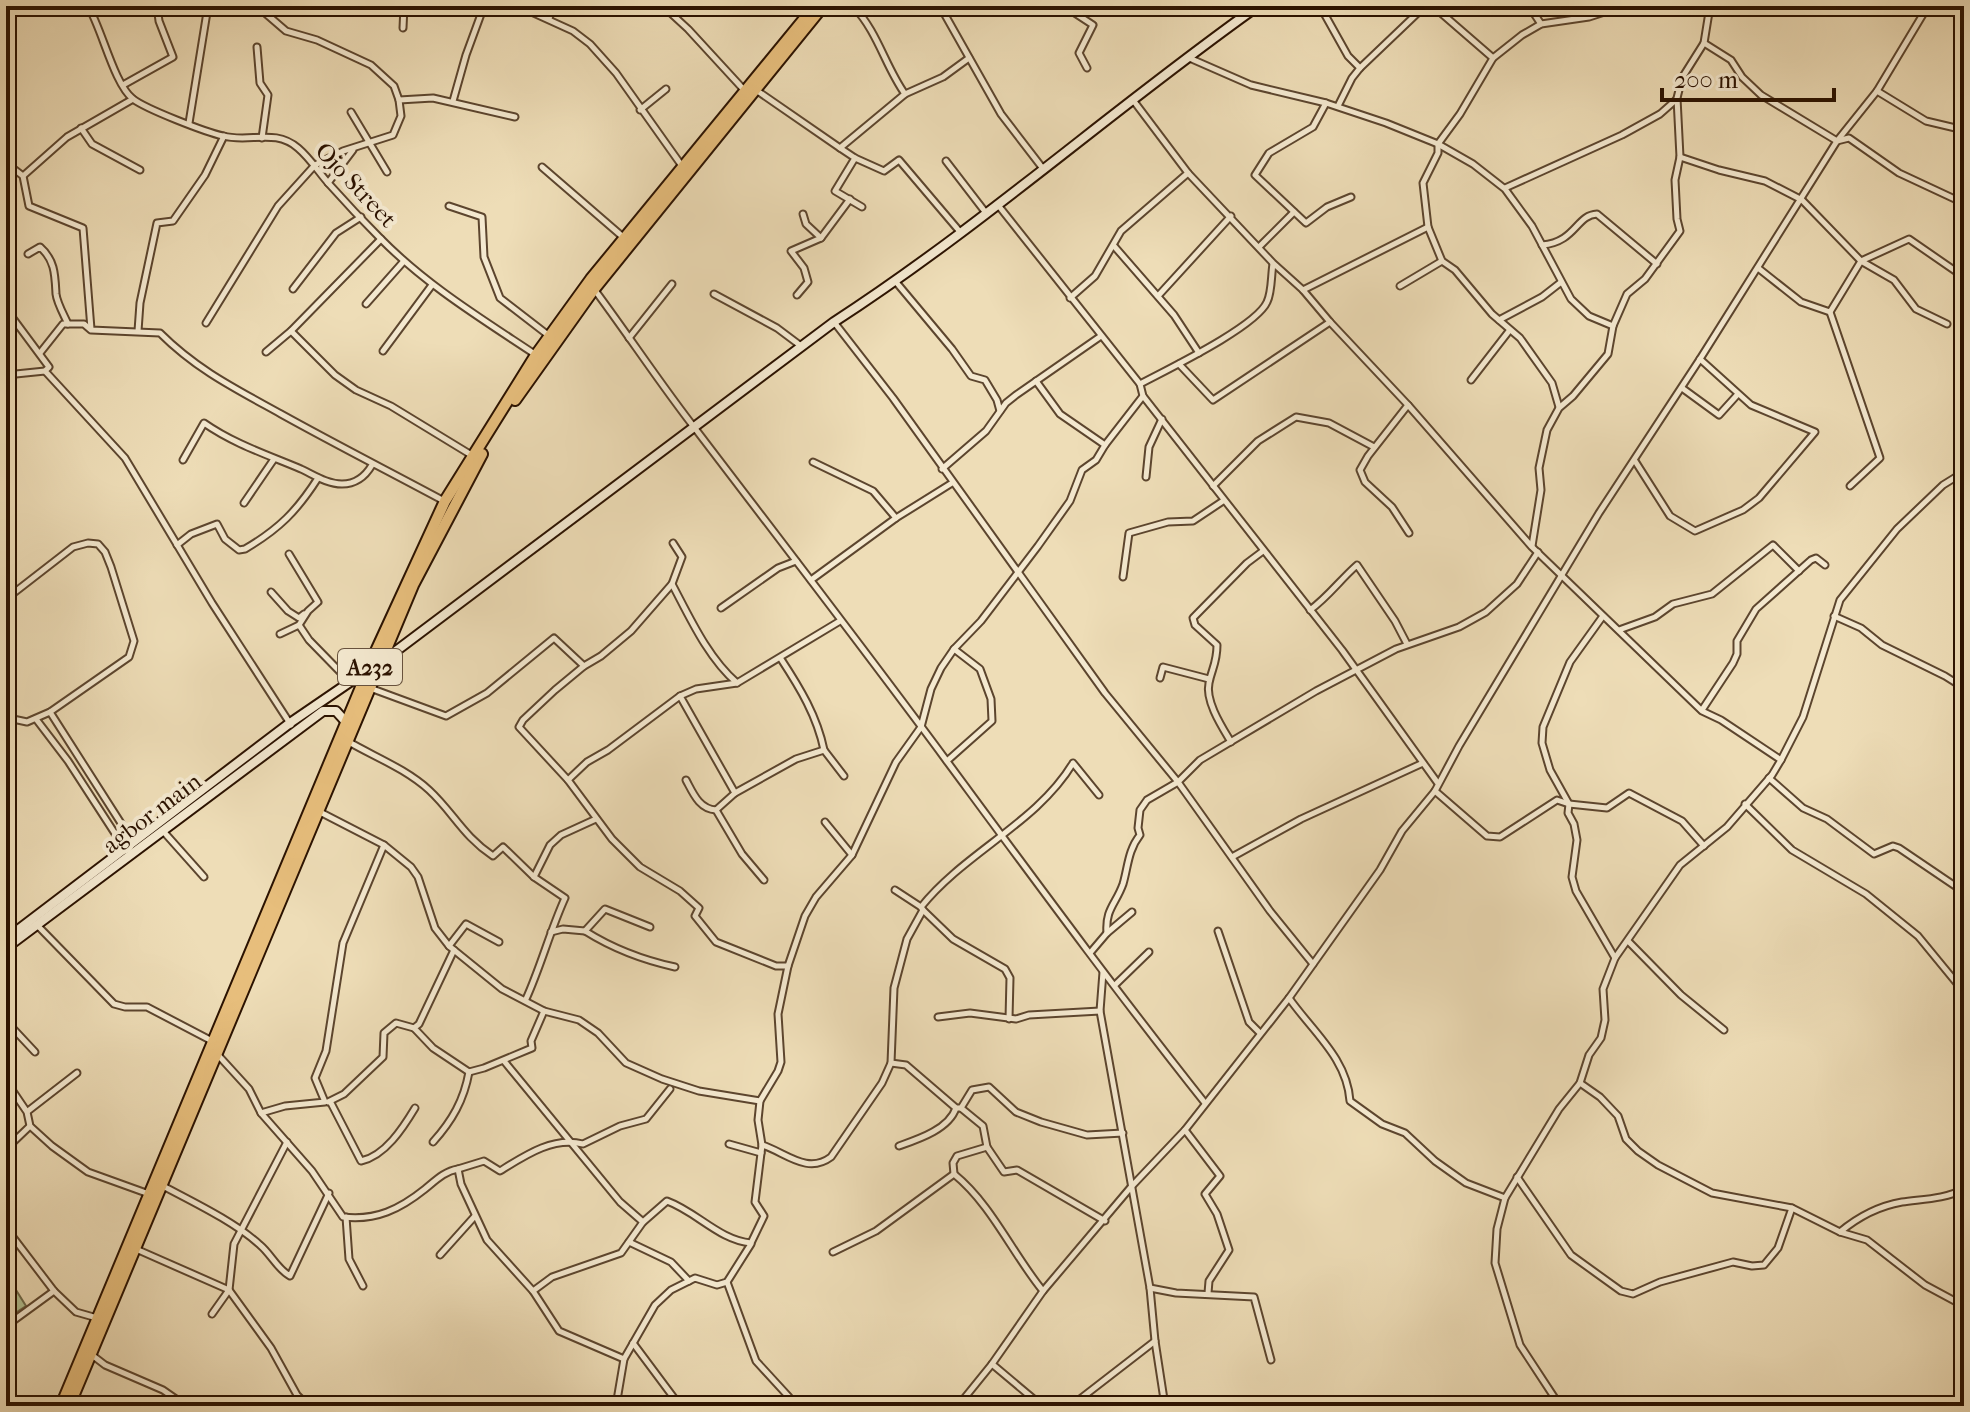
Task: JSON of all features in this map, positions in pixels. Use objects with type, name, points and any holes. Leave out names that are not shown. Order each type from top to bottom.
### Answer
[{"type":"highway","name":"A232","points":[[61,1406],[153,1196],[162,1186],[420,571],[482,453],[513,403],[682,167],[751,90],[815,6]]},
{"type":"highway","name":"A232","points":[[69,1406],[135,1249],[213,1041],[377,649],[445,501],[549,336],[624,238],[654,207],[823,6]]},
{"type":"street","points":[[23,176],[67,137],[133,99],[123,85],[88,6]]},
{"type":"street","points":[[123,85],[173,57],[159,21],[157,6]]},
{"type":"street","points":[[189,124],[208,6]]},
{"type":"street","points":[[206,323],[278,206],[315,165],[393,135],[401,116],[394,86],[371,65],[317,40],[286,31],[257,6]]},
{"type":"street","points":[[403,28],[404,6]]},
{"type":"street","points":[[453,101],[484,6]]},
{"type":"street","points":[[518,6],[573,31],[590,44],[616,73],[682,167]]},
{"type":"street","points":[[549,19],[552,6]]},
{"type":"street","points":[[663,6],[751,90],[855,158],[884,171],[899,160],[961,233]]},
{"type":"street","points":[[853,6],[875,35],[895,80],[905,94]]},
{"type":"street","points":[[940,6],[1001,114],[1044,170]]},
{"type":"street","points":[[1064,6],[1093,25],[1079,53],[1087,68]]},
{"type":"street","points":[[380,663],[834,322],[896,282],[987,214],[1186,57],[1258,6]]},
{"type":"street","points":[[1320,6],[1341,45],[1360,68]]},
{"type":"street","points":[[1337,107],[1360,68],[1425,6]]},
{"type":"street","points":[[1433,6],[1493,58]]},
{"type":"street","points":[[1529,6],[1541,24]]},
{"type":"street","points":[[1559,408],[1552,383],[1520,338],[1509,331],[1455,270],[1442,261],[1428,227],[1423,183],[1438,153],[1438,144],[1467,104],[1493,58],[1541,24],[1589,17],[1622,6]]},
{"type":"street","points":[[1532,547],[1540,505],[1541,459],[1547,430],[1559,408],[1608,354],[1613,326],[1627,294],[1657,264],[1680,231],[1675,180],[1680,157],[1677,98],[1682,78],[1704,43],[1710,6]]},
{"type":"street","points":[[961,1405],[1043,1291],[1131,1187],[1185,1130],[1289,998],[1380,870],[1402,831],[1435,791],[1437,782],[1526,638],[1561,574],[1837,141],[1877,91],[1928,6]]},
{"type":"street","points":[[1954,6],[1964,10]]},
{"type":"street","points":[[1704,43],[1731,60],[1742,77],[1761,95],[1837,141],[1849,138],[1899,173],[1959,201]]},
{"type":"street","points":[[257,47],[260,83],[268,95],[262,138]]},
{"type":"street","points":[[1186,57],[1251,85],[1326,103],[1386,123],[1438,144],[1473,164],[1505,189],[1532,226],[1559,272],[1560,283],[1589,316],[1613,326]]},
{"type":"street","points":[[840,148],[905,94],[943,77],[969,58]]},
{"type":"street","points":[[640,110],[666,89]]},
{"type":"street","points":[[1877,91],[1926,121],[1964,130]]},
{"type":"street","points":[[399,100],[433,98],[515,117]]},
{"type":"street","points":[[1505,189],[1622,135],[1660,114],[1677,98]]},
{"type":"street","name":"Ojo Street","points":[[133,99],[224,136],[278,136],[288,140],[404,261],[432,285],[536,355]]},
{"type":"street","points":[[1133,100],[1188,173],[1273,263],[1303,290],[1532,547],[1702,711],[1781,760]]},
{"type":"street","points":[[1326,103],[1313,127],[1269,153],[1255,175],[1306,223],[1327,207],[1351,197]]},
{"type":"street","points":[[351,112],[387,172]]},
{"type":"street","points":[[81,128],[92,144],[140,170]]},
{"type":"street","points":[[138,331],[140,303],[157,223],[173,221],[205,175],[224,136]]},
{"type":"street","points":[[328,183],[354,149]]},
{"type":"street","points":[[1680,157],[1765,181],[1802,200],[1861,261],[1894,280],[1916,309],[1947,324]]},
{"type":"street","points":[[855,158],[835,191],[862,207]]},
{"type":"street","points":[[946,161],[987,214]]},
{"type":"street","points":[[6,163],[23,176],[29,206],[83,228],[91,330]]},
{"type":"street","points":[[542,167],[624,238]]},
{"type":"street","points":[[1070,298],[1095,276],[1121,231],[1188,173]]},
{"type":"street","points":[[797,295],[808,282],[804,268],[791,251],[821,238],[850,199]]},
{"type":"street","points":[[998,205],[1140,384],[1143,396],[1357,671],[1437,782]]},
{"type":"street","points":[[449,206],[482,217],[484,257],[500,298],[549,336]]},
{"type":"street","points":[[1260,246],[1294,212]]},
{"type":"street","points":[[803,214],[806,224],[821,238]]},
{"type":"street","points":[[1542,245],[1553,244],[1567,237],[1586,217],[1597,214],[1657,264]]},
{"type":"street","points":[[1158,296],[1231,216]]},
{"type":"street","points":[[293,289],[336,233],[361,217]]},
{"type":"street","points":[[1303,290],[1428,227]]},
{"type":"street","points":[[266,352],[291,331],[381,239]]},
{"type":"street","points":[[1830,312],[1861,261],[1909,239],[1964,277]]},
{"type":"street","points":[[1547,254],[1553,244]]},
{"type":"street","points":[[1114,246],[1158,296],[1199,353]]},
{"type":"street","points":[[28,254],[40,247],[51,260],[57,282],[56,295],[68,324]]},
{"type":"street","points":[[366,304],[404,261]]},
{"type":"street","points":[[1400,286],[1442,261]]},
{"type":"street","points":[[1140,384],[1199,353],[1256,317],[1267,302],[1273,263]]},
{"type":"street","points":[[1758,268],[1801,302],[1830,312]]},
{"type":"street","points":[[896,282],[971,376],[985,380],[1000,412]]},
{"type":"street","points":[[1499,320],[1542,297],[1560,283]]},
{"type":"street","points":[[629,338],[672,284]]},
{"type":"street","points":[[383,351],[432,285]]},
{"type":"street","points":[[594,289],[694,428],[947,761],[999,835],[1115,985],[1142,1025],[1205,1103]]},
{"type":"street","points":[[714,294],[752,312],[802,347]]},
{"type":"street","points":[[6,309],[49,367],[45,371],[6,375]]},
{"type":"street","points":[[1830,312],[1880,458],[1850,486]]},
{"type":"street","points":[[834,322],[893,398],[1105,693],[1178,782],[1270,911],[1313,964]]},
{"type":"street","points":[[1179,364],[1213,400],[1330,322]]},
{"type":"street","points":[[40,353],[63,324],[84,324],[91,330],[160,333],[184,358],[225,384],[372,465],[445,501]]},
{"type":"street","points":[[291,331],[335,375],[356,390],[391,406],[473,456]]},
{"type":"street","points":[[1471,380],[1509,331]]},
{"type":"street","points":[[942,469],[986,431],[1006,403],[1101,336]]},
{"type":"street","points":[[1635,461],[1670,516],[1695,531],[1743,510],[1765,492],[1815,432],[1751,405],[1700,359]]},
{"type":"street","points":[[45,371],[125,458],[244,655],[295,732]]},
{"type":"street","points":[[1036,381],[1060,414],[1105,445]]},
{"type":"street","points":[[1682,388],[1719,415],[1738,394]]},
{"type":"street","points":[[616,1406],[624,1359],[661,1297],[695,1278],[717,1285],[727,1282],[764,1216],[755,1202],[762,1145],[758,1120],[760,1101],[781,1062],[778,1014],[788,966],[805,916],[816,897],[852,855],[891,771],[921,727],[931,689],[954,649],[974,629],[1017,573],[1070,501],[1082,470],[1096,460],[1143,396]]},
{"type":"street","points":[[1408,405],[1374,447],[1360,470],[1365,482],[1392,507],[1409,533]]},
{"type":"street","points":[[1213,486],[1258,441],[1296,417],[1329,423],[1374,447]]},
{"type":"street","points":[[1146,477],[1149,447],[1162,419]]},
{"type":"street","points":[[183,460],[204,423],[274,459],[340,484],[357,481],[372,465]]},
{"type":"street","points":[[244,503],[274,459]]},
{"type":"street","points":[[813,462],[873,491],[896,518]]},
{"type":"street","points":[[1560,1406],[1520,1345],[1495,1263],[1497,1229],[1505,1198],[1559,1109],[1580,1083],[1589,1055],[1601,1038],[1605,1020],[1603,989],[1615,958],[1680,865],[1727,827],[1781,760],[1803,717],[1840,600],[1897,529],[1943,485],[1964,472]]},
{"type":"street","points":[[177,545],[191,534],[217,524],[225,539],[239,550],[245,549],[298,509],[318,478]]},
{"type":"street","points":[[811,580],[896,518],[952,483]]},
{"type":"street","points":[[1123,577],[1129,533],[1168,522],[1193,521],[1223,501]]},
{"type":"street","points":[[6,599],[73,547],[92,543],[105,552],[134,646],[129,657],[50,712],[27,722],[13,719]]},
{"type":"street","points":[[673,543],[682,557],[672,584],[631,631],[555,690],[519,727],[568,780],[596,819],[640,867],[680,891],[699,908],[695,916],[716,942],[776,966],[788,966]]},
{"type":"street","points":[[1619,630],[1655,617],[1673,604],[1712,594],[1773,545],[1799,571]]},
{"type":"street","points":[[1231,742],[1211,701],[1209,679],[1214,673],[1217,645],[1195,625],[1193,618],[1263,551]]},
{"type":"street","points":[[1107,933],[1107,915],[1122,887],[1132,845],[1140,835],[1140,810],[1147,800],[1178,782],[1200,760],[1290,705],[1407,644],[1459,627],[1486,612],[1517,584],[1538,552]]},
{"type":"street","points":[[271,592],[299,618],[318,602],[289,554]]},
{"type":"street","points":[[1702,711],[1733,663],[1737,641],[1750,617],[1816,558],[1825,565]]},
{"type":"street","points":[[721,608],[778,568],[796,561]]},
{"type":"street","points":[[1310,610],[1357,565],[1407,644]]},
{"type":"street","points":[[672,584],[698,632],[726,674],[737,683]]},
{"type":"street","points":[[280,634],[299,625],[308,611]]},
{"type":"street","points":[[1603,616],[1570,662],[1543,727],[1544,755],[1569,804],[1568,813],[1577,840],[1572,877],[1576,891],[1615,958]]},
{"type":"street","points":[[1834,616],[1861,628],[1882,645],[1964,688]]},
{"type":"street","points":[[568,780],[587,762],[680,696],[696,689],[737,683],[840,621]]},
{"type":"street","points":[[299,625],[309,640],[350,682]]},
{"type":"street","points":[[369,688],[446,716],[487,693],[554,638],[584,666]]},
{"type":"street","points":[[322,707],[350,682],[377,649]]},
{"type":"street","points":[[947,761],[992,721],[991,699],[980,669],[954,649]]},
{"type":"street","points":[[781,659],[812,710],[824,750],[844,776]]},
{"type":"street","points":[[1160,678],[1163,667],[1209,679]]},
{"type":"street","points":[[720,685],[726,674]]},
{"type":"street","points":[[680,696],[735,793]]},
{"type":"street","points":[[322,707],[336,711],[346,722]]},
{"type":"street","name":"agbor main","points":[[6,939],[290,723],[322,707]]},
{"type":"street","name":"agbor main","points":[[6,948],[295,732],[322,707]]},
{"type":"street","points":[[50,712],[134,843]]},
{"type":"street","points":[[36,719],[68,761],[125,850]]},
{"type":"street","points":[[348,742],[413,777],[431,792],[457,826],[481,848],[493,856],[503,847],[534,877],[565,898],[550,932],[543,961],[525,999]]},
{"type":"street","points":[[686,780],[696,798],[707,809],[716,810],[735,793],[796,759],[824,750]]},
{"type":"street","points":[[762,1145],[806,1165],[826,1161],[872,1097],[891,1063],[894,988],[907,939],[933,892],[1053,793],[1073,763],[1099,795]]},
{"type":"street","points":[[1232,857],[1301,819],[1423,763]]},
{"type":"street","points":[[1769,778],[1803,808],[1827,819],[1874,854],[1893,846],[1899,848],[1964,892]]},
{"type":"street","points":[[1435,791],[1487,836],[1494,838],[1557,800],[1607,808],[1629,793],[1682,821],[1704,846]]},
{"type":"street","points":[[1745,804],[1792,850],[1866,894],[1918,936],[1964,992]]},
{"type":"street","points":[[716,810],[742,854],[764,880]]},
{"type":"street","points":[[318,811],[384,845],[411,867],[418,877],[435,928],[451,948],[502,989],[544,1011],[579,1020],[598,1033],[626,1063],[662,1079],[699,1091],[760,1101]]},
{"type":"street","points":[[534,877],[550,845],[561,835],[596,819]]},
{"type":"street","points":[[825,822],[852,855]]},
{"type":"street","points":[[163,831],[204,877]]},
{"type":"street","points":[[384,845],[343,943],[326,1051],[315,1078],[361,1161],[368,1160],[389,1143],[415,1108]]},
{"type":"street","points":[[895,890],[922,908],[953,939],[1005,969],[1010,978],[1009,1019]]},
{"type":"street","points":[[585,931],[605,909],[650,927]]},
{"type":"street","points":[[1090,953],[1107,933],[1132,912]]},
{"type":"street","points":[[414,1028],[419,1024],[451,948],[466,924],[499,942]]},
{"type":"street","points":[[37,925],[114,1004],[147,1007],[213,1041]]},
{"type":"street","points":[[550,932],[563,929],[585,931],[614,947],[652,962],[675,967]]},
{"type":"street","points":[[1218,931],[1249,1022],[1260,1033]]},
{"type":"street","points":[[1628,941],[1681,995],[1724,1030]]},
{"type":"street","points":[[1115,985],[1149,952]]},
{"type":"street","points":[[1103,971],[1100,1011],[1150,1288],[1165,1406]]},
{"type":"street","points":[[1289,998],[1330,1048],[1344,1072],[1350,1101],[1382,1124],[1405,1133],[1435,1161],[1466,1183],[1505,1198]]},
{"type":"street","points":[[469,1072],[532,1048],[531,1041],[544,1011]]},
{"type":"street","points":[[938,1017],[970,1013],[1009,1019],[1100,1011]]},
{"type":"street","points":[[6,1021],[35,1052]]},
{"type":"street","points":[[261,1113],[285,1106],[328,1102],[344,1094],[383,1057],[384,1033],[396,1023],[414,1028],[433,1048],[469,1072]]},
{"type":"street","points":[[218,1055],[249,1089],[261,1113],[329,1193],[343,1217],[368,1219],[412,1199],[443,1174],[484,1161],[500,1171],[532,1151],[569,1140],[583,1144],[620,1126],[646,1119],[670,1089]]},
{"type":"street","points":[[504,1061],[620,1202],[643,1222]]},
{"type":"street","points":[[891,1063],[906,1065],[983,1126],[987,1147],[1004,1172],[1017,1170],[1105,1221]]},
{"type":"street","points":[[433,1142],[452,1120],[469,1072]]},
{"type":"street","points":[[27,1112],[77,1073]]},
{"type":"street","points":[[6,1081],[27,1112],[30,1126],[88,1172],[153,1196]]},
{"type":"street","points":[[1580,1083],[1600,1097],[1618,1116],[1626,1139],[1658,1165],[1712,1193],[1792,1208],[1840,1232],[1867,1240],[1925,1285],[1964,1306]]},
{"type":"street","points":[[899,1146],[936,1130],[972,1090],[989,1087],[1016,1112],[1041,1122],[1087,1135],[1123,1133]]},
{"type":"street","points":[[6,1149],[30,1126]]},
{"type":"street","points":[[1185,1130],[1220,1176],[1205,1194],[1217,1214],[1229,1250],[1209,1281],[1208,1293]]},
{"type":"street","points":[[212,1314],[229,1290],[234,1244],[287,1142]]},
{"type":"street","points":[[729,1144],[761,1153]]},
{"type":"street","points":[[987,1147],[957,1156],[953,1163],[954,1174],[964,1182],[1003,1233],[1043,1291]]},
{"type":"street","points":[[458,1169],[461,1184],[487,1240],[533,1291],[559,1331],[624,1359]]},
{"type":"street","points":[[833,1252],[876,1231],[954,1174]]},
{"type":"street","points":[[1517,1177],[1571,1255],[1621,1291],[1633,1294],[1660,1282],[1713,1266],[1733,1262],[1764,1265],[1778,1248],[1792,1208]]},
{"type":"street","points":[[162,1186],[220,1217],[260,1245],[290,1276],[329,1193]]},
{"type":"street","points":[[1840,1232],[1877,1209],[1899,1202],[1954,1194],[1964,1189]]},
{"type":"street","points":[[533,1291],[552,1277],[621,1253],[643,1222],[667,1201],[683,1207],[730,1239],[751,1243]]},
{"type":"street","points":[[440,1255],[475,1216]]},
{"type":"street","points":[[346,1217],[349,1259],[363,1286]]},
{"type":"street","points":[[6,1228],[54,1291],[76,1312],[98,1318]]},
{"type":"street","points":[[629,1242],[671,1262],[689,1281]]},
{"type":"street","points":[[135,1249],[229,1290],[271,1348],[297,1395],[308,1406]]},
{"type":"street","points":[[727,1282],[756,1361],[789,1397],[792,1406]]},
{"type":"street","points":[[1150,1288],[1242,1299],[1254,1297],[1271,1360]]},
{"type":"street","points":[[6,1326],[54,1291]]},
{"type":"street","points":[[1071,1406],[1155,1341]]},
{"type":"street","points":[[633,1343],[680,1406]]},
{"type":"street","points":[[91,1355],[105,1365],[163,1390],[186,1406]]},
{"type":"street","points":[[992,1364],[1042,1406]]},
{"type":"green space","points":[[6,1274],[26,1306],[6,1319]]}]
